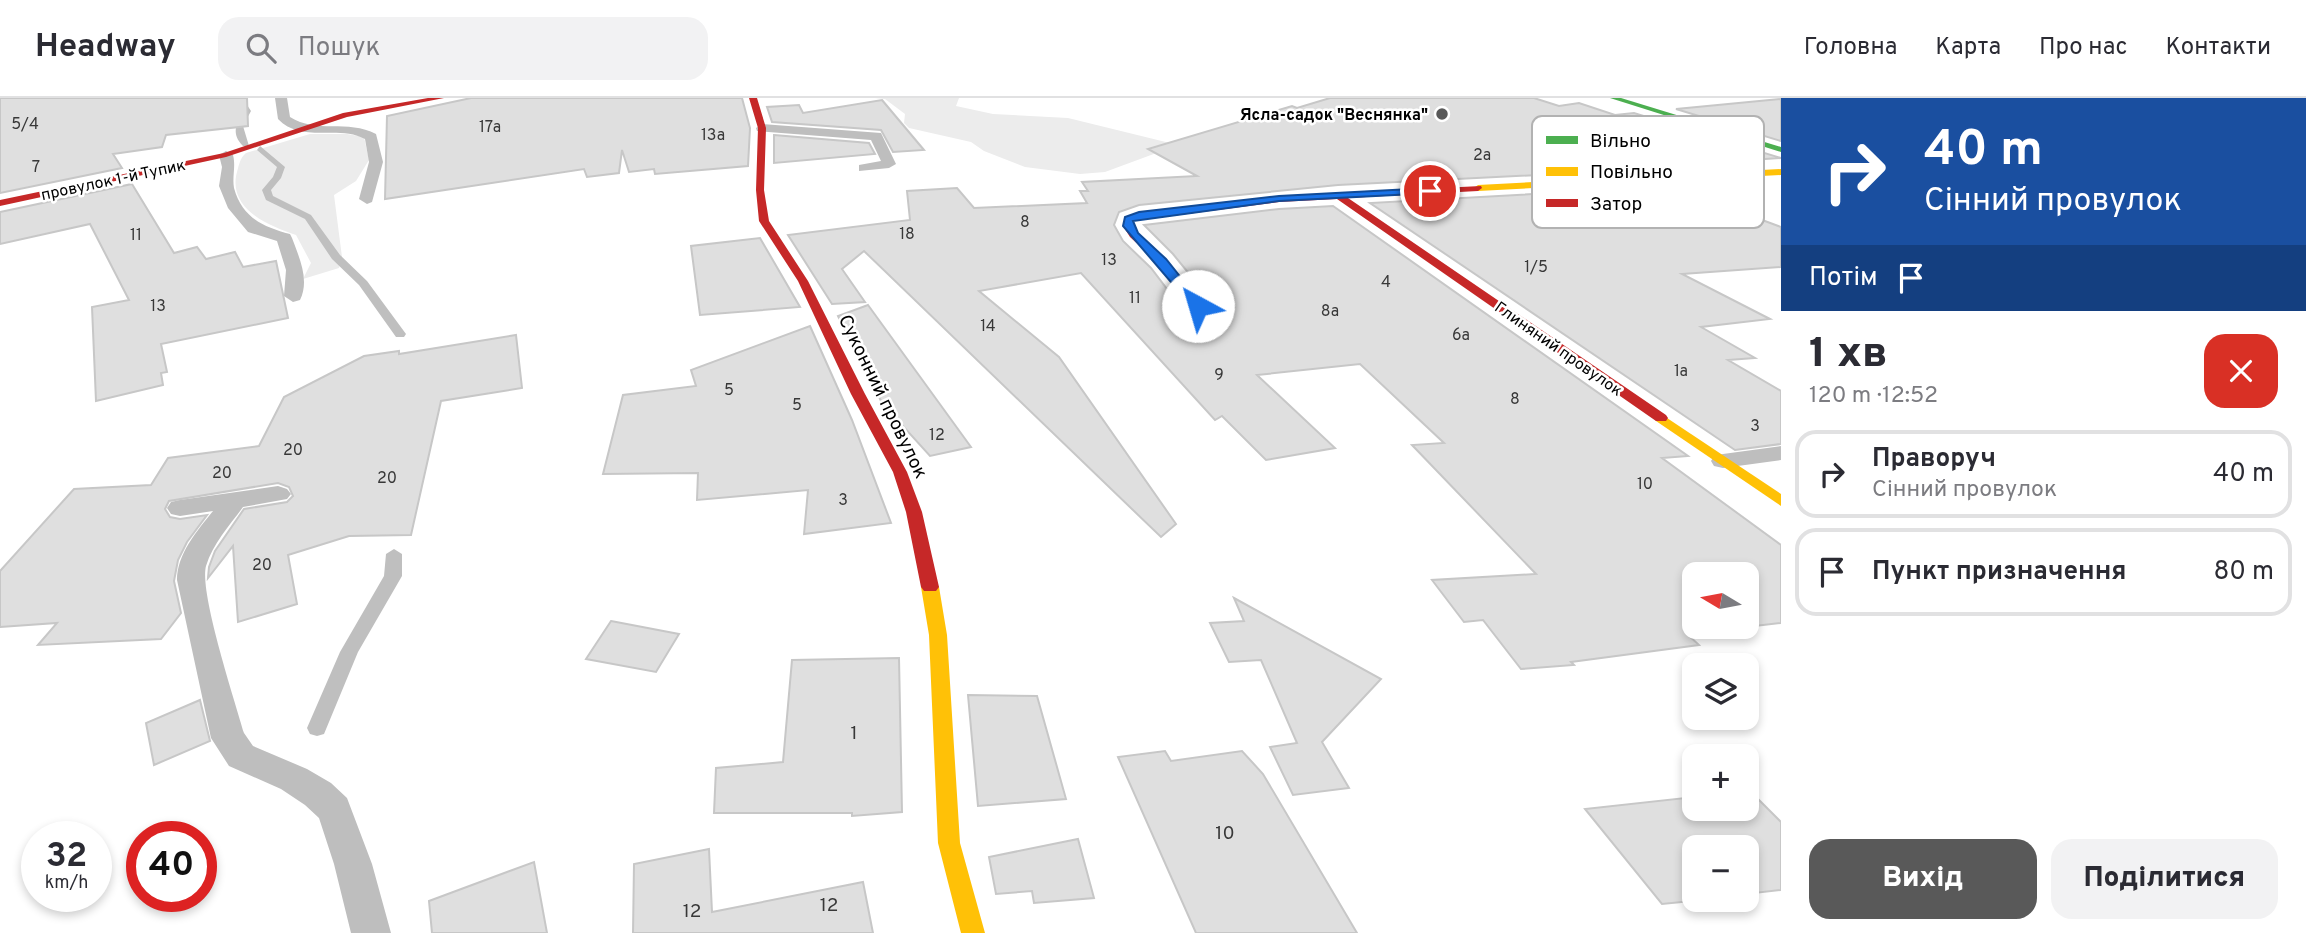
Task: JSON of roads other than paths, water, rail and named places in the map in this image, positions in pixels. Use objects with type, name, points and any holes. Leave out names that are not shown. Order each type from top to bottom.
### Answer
[{"type":"street","points":[[303,129],[367,110],[440,98]]},
{"type":"street","name":"Суконний провулок","points":[[753,98],[762,128],[760,190],[764,221],[803,281],[827,326],[858,394],[900,472],[914,512],[926,560],[938,635],[949,843],[973,933]]},
{"type":"street","points":[[1614,98],[1674,116]]},
{"type":"street","name":"провулок 1-й Тупик","points":[[0,203],[226,155],[303,129]]},
{"type":"street","points":[[1198,306],[1162,261],[1134,235],[1128,226],[1128,219],[1139,215],[1244,203],[1338,195],[1532,185]]},
{"type":"street","name":"Глиняний провулок","points":[[1338,195],[1781,501]]},
{"type":"lane","points":[[281,98],[284,119],[303,129],[356,131],[371,137],[376,162],[367,199]]},
{"type":"lane","points":[[762,128],[876,136],[889,164],[864,168]]},
{"type":"lane","points":[[226,155],[229,167],[226,186],[236,208],[254,229],[284,238],[295,270],[293,296]]},
{"type":"lane","points":[[1723,461],[1781,453]]},
{"type":"lane","points":[[180,508],[278,494]]},
{"type":"lane","points":[[235,500],[209,533],[190,572],[228,738],[241,756],[294,779],[318,794],[334,809],[371,933]]},
{"type":"waterway","points":[[233,98],[231,102],[247,111],[239,126],[241,139],[246,144]]},
{"type":"waterway","points":[[260,148],[281,167],[277,178],[266,190],[269,198],[308,217],[336,257],[363,283],[400,334]]},
{"type":"waterway","points":[[317,728],[349,652],[393,576],[394,554]]},
{"type":"place","name":"Ясла-садок \"Веснянка\"","points":[[1442,114]]}]
